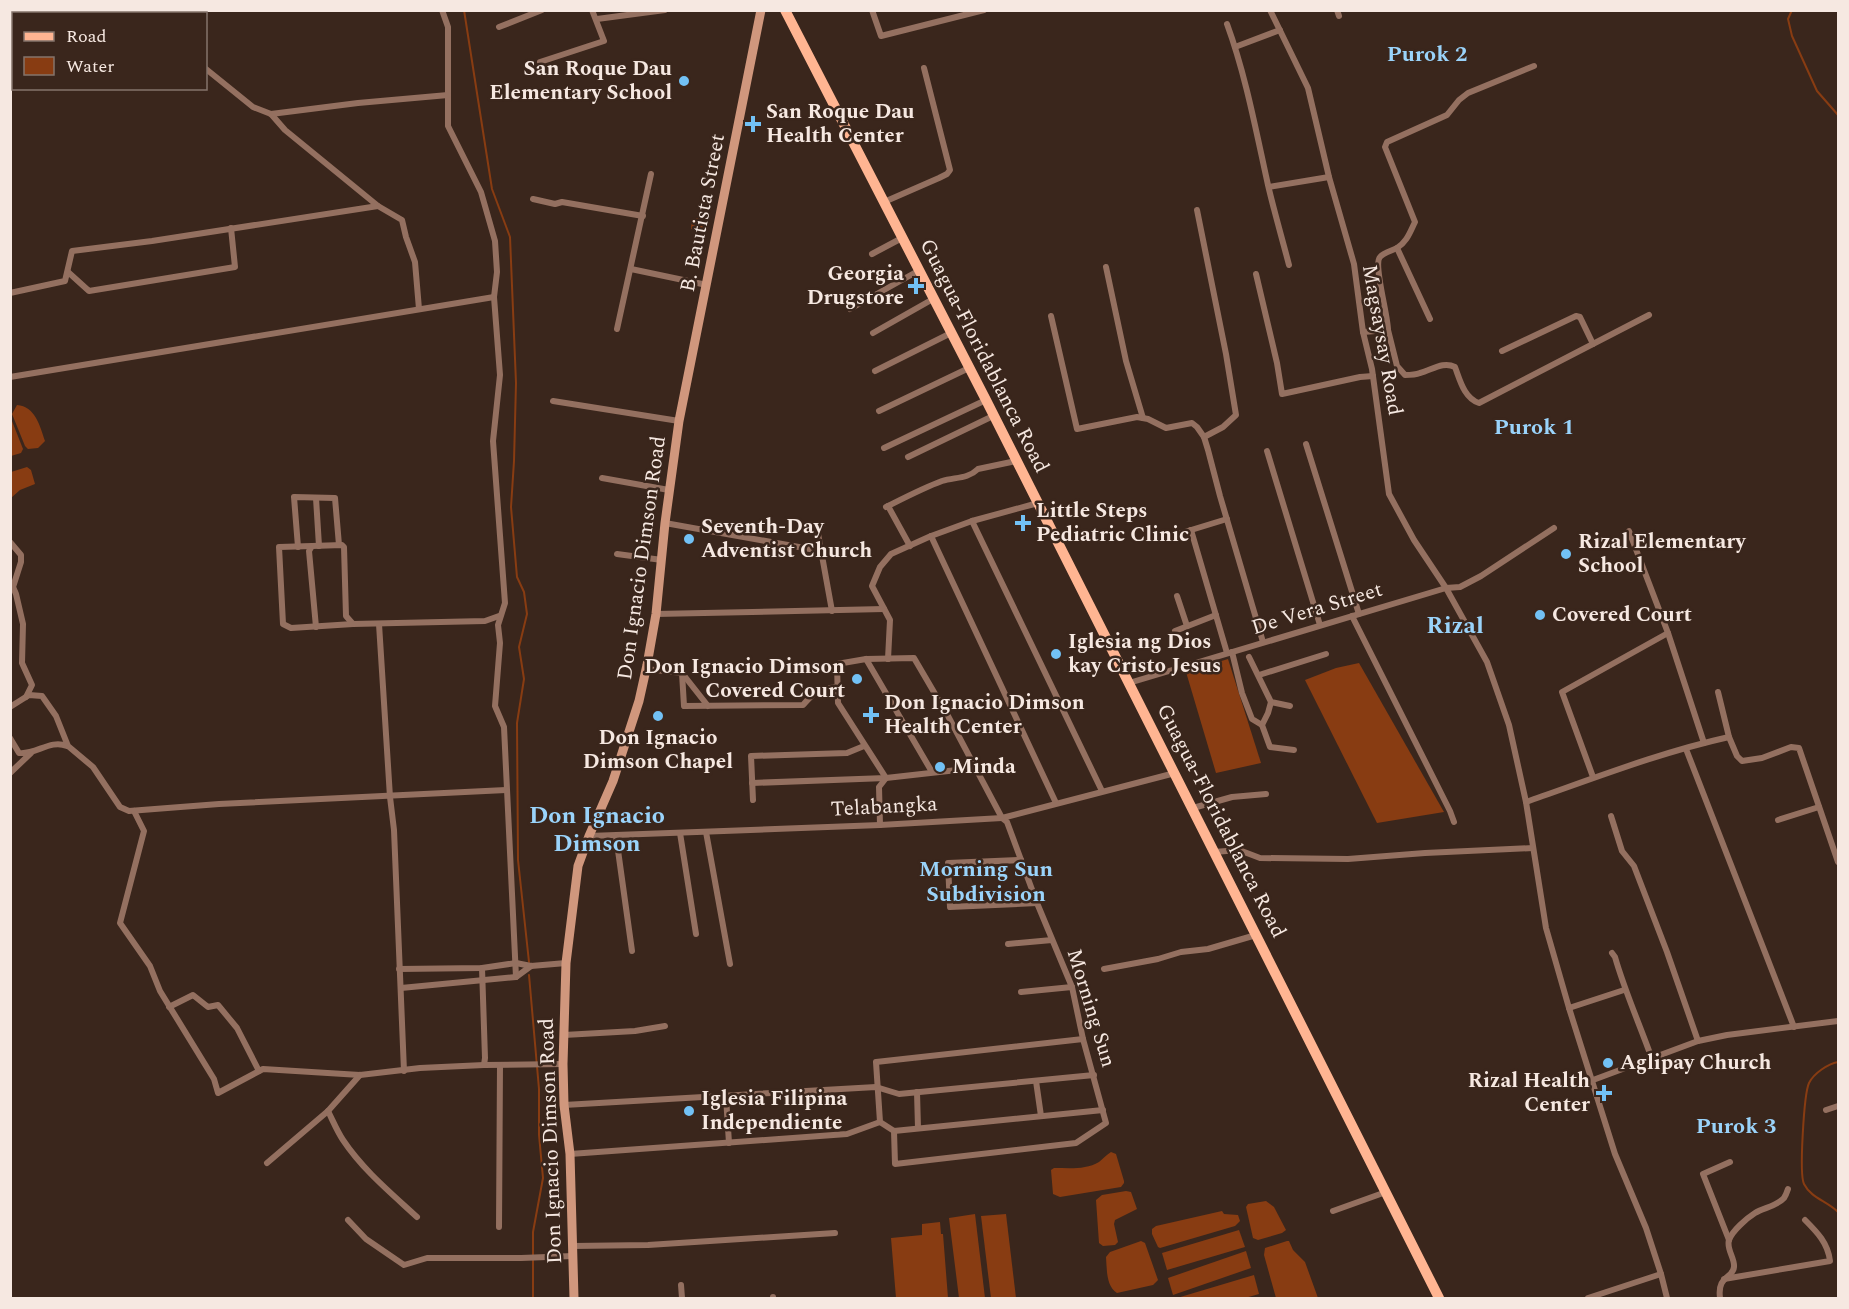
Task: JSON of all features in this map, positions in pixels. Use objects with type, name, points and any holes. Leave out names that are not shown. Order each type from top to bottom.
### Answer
[{"type":"main road","name":"Guagua-Floridablanca Road","points":[[785,10],[986,400],[1439,1299]]},
{"type":"street","points":[[442,10],[448,27],[448,126],[481,192],[495,241],[497,272],[494,297],[500,375],[493,441],[505,603],[498,625],[500,643],[495,706],[504,727],[516,977]]},
{"type":"street","points":[[499,27],[542,10]]},
{"type":"street","points":[[540,62],[604,41],[592,10]]},
{"type":"street","points":[[597,20],[665,10]]},
{"type":"street","name":"B. Bautista Street","points":[[679,421],[761,10]]},
{"type":"street","points":[[872,10],[880,36],[984,10]]},
{"type":"street","name":"Magsaysay Road","points":[[1270,10],[1308,88],[1329,177],[1354,264],[1363,332],[1373,376],[1389,494],[1414,540],[1446,588],[1487,662],[1509,725],[1526,802],[1546,928],[1615,1154],[1646,1228],[1667,1299]]},
{"type":"street","points":[[1227,24],[1251,107],[1289,265]]},
{"type":"street","points":[[1235,47],[1280,30]]},
{"type":"street","points":[[1534,66],[1468,93],[1447,115],[1387,142],[1385,147],[1389,160],[1415,222],[1405,243],[1381,255],[1378,260],[1378,275],[1397,366],[1405,375],[1418,374],[1443,364],[1452,364],[1455,366],[1464,391],[1479,403],[1649,315]]},
{"type":"street","points":[[884,202],[939,178],[950,170],[924,68]]},
{"type":"street","points":[[207,70],[253,107],[271,114],[285,130],[378,206],[402,219],[415,262],[419,309]]},
{"type":"street","points":[[271,114],[358,102],[448,95]]},
{"type":"street","points":[[617,329],[651,174]]},
{"type":"street","points":[[1269,187],[1329,177]]},
{"type":"street","points":[[533,198],[555,204],[562,202],[643,216]]},
{"type":"street","points":[[10,293],[66,281],[72,251],[378,206]]},
{"type":"street","points":[[1197,210],[1236,414],[1223,427],[1204,436]]},
{"type":"street","points":[[68,272],[89,291],[235,267],[231,228]]},
{"type":"street","points":[[872,254],[902,238]]},
{"type":"street","points":[[1397,248],[1430,319]]},
{"type":"street","points":[[1106,267],[1126,361],[1143,418]]},
{"type":"street","points":[[631,269],[707,285]]},
{"type":"street","points":[[850,309],[918,271]]},
{"type":"street","points":[[1256,274],[1282,394],[1360,376],[1373,376]]},
{"type":"street","points":[[10,377],[494,297]]},
{"type":"street","points":[[873,333],[933,299]]},
{"type":"street","points":[[1051,316],[1077,429],[1137,417],[1157,422],[1166,428],[1192,423],[1204,436],[1263,642]]},
{"type":"street","points":[[1502,351],[1576,316],[1580,317],[1593,344]]},
{"type":"street","points":[[1363,332],[1388,330]]},
{"type":"street","points":[[875,371],[951,333]]},
{"type":"street","points":[[879,411],[969,368]]},
{"type":"street","points":[[884,448],[986,400]]},
{"type":"street","points":[[553,401],[679,421]]},
{"type":"street","points":[[908,457],[993,416]]},
{"type":"street","name":"Don Ignacio Dimson Road","points":[[574,1299],[570,1154],[564,1105],[563,1064],[566,963],[578,866],[613,781],[639,701],[646,669],[656,614],[665,523],[679,421]]},
{"type":"street","points":[[1306,444],[1355,615],[1454,822]]},
{"type":"street","points":[[1267,451],[1320,626]]},
{"type":"street","points":[[910,546],[887,507],[943,481],[974,473],[978,469],[1016,461]]},
{"type":"street","points":[[602,478],[669,490]]},
{"type":"street","points":[[298,547],[294,497],[336,498],[339,545]]},
{"type":"street","points":[[316,498],[315,546],[309,551],[316,627]]},
{"type":"street","points":[[886,778],[838,703],[837,664],[888,658],[890,620],[872,586],[873,580],[891,554],[972,521],[1038,503]]},
{"type":"street","points":[[1178,534],[1227,519]]},
{"type":"street","points":[[972,521],[1102,791]]},
{"type":"street","points":[[665,523],[821,551]]},
{"type":"street","points":[[817,528],[832,611]]},
{"type":"street","name":"De Vera Street","points":[[1129,683],[1229,653],[1248,653],[1263,642],[1446,588],[1460,587],[1481,576],[1554,528]]},
{"type":"street","points":[[1191,530],[1216,615],[1252,719],[1262,725],[1270,747],[1294,750]]},
{"type":"street","points":[[1629,531],[1668,633],[1704,743]]},
{"type":"street","points":[[931,536],[1056,803]]},
{"type":"street","points":[[10,542],[21,555],[13,587],[23,624],[22,663],[32,685],[26,698]]},
{"type":"street","points":[[353,624],[346,616],[344,547],[339,545],[279,547],[282,620],[283,624],[291,628],[485,621],[500,616]]},
{"type":"street","points":[[617,554],[662,560]]},
{"type":"street","points":[[1177,596],[1187,626]]},
{"type":"street","points":[[656,614],[884,609]]},
{"type":"street","points":[[1175,631],[1216,615]]},
{"type":"street","points":[[379,624],[394,830],[404,1071]]},
{"type":"street","points":[[1593,777],[1562,692],[1668,633]]},
{"type":"street","points":[[1248,653],[1271,702],[1262,725]]},
{"type":"street","points":[[1259,675],[1326,654]]},
{"type":"street","name":"Morning Sun","points":[[888,658],[914,658],[1002,818],[1007,822],[1072,987],[1083,1039],[1103,1110]]},
{"type":"street","points":[[866,659],[932,772]]},
{"type":"street","points":[[646,669],[682,673],[708,706]]},
{"type":"street","points":[[682,673],[684,706],[803,705],[814,692],[837,687]]},
{"type":"street","points":[[1718,692],[1730,737],[1737,756],[1742,761],[1762,758],[1791,747],[1799,748],[1839,862]]},
{"type":"street","points":[[10,707],[29,695],[42,696],[53,711],[68,746],[93,767],[120,807],[126,810],[506,790]]},
{"type":"street","points":[[1271,702],[1290,706]]},
{"type":"street","points":[[1526,802],[1593,777],[1730,737]]},
{"type":"street","points":[[10,738],[19,753],[26,754],[54,743],[68,746]]},
{"type":"street","points":[[753,800],[751,756],[847,753],[864,746]]},
{"type":"street","points":[[1686,749],[1794,1027]]},
{"type":"street","points":[[10,773],[33,751]]},
{"type":"street","points":[[752,783],[886,778],[975,768]]},
{"type":"street","name":"Telabangka","points":[[589,836],[1002,818],[1175,773]]},
{"type":"street","points":[[880,825],[879,787],[886,778]]},
{"type":"street","points":[[1192,808],[1232,797],[1266,795]]},
{"type":"street","points":[[1778,820],[1819,807]]},
{"type":"street","points":[[134,811],[144,831],[120,923],[150,966],[160,991],[214,1079],[218,1092],[263,1069],[360,1075],[420,1068],[563,1064]]},
{"type":"street","points":[[1611,816],[1622,851],[1634,866],[1698,1041]]},
{"type":"street","points":[[706,832],[730,964]]},
{"type":"street","points":[[680,833],[696,934]]},
{"type":"street","points":[[616,836],[632,951]]},
{"type":"street","points":[[1214,852],[1239,850],[1260,858],[1348,859],[1533,848]]},
{"type":"street","points":[[1021,860],[948,863],[950,907],[1037,903]]},
{"type":"street","points":[[1104,969],[1158,959],[1181,952],[1208,950],[1256,935]]},
{"type":"street","points":[[1008,944],[1052,940]]},
{"type":"street","points":[[1612,952],[1624,990],[1631,1002],[1652,1059]]},
{"type":"street","points":[[399,969],[482,968],[516,963],[531,966],[566,963]]},
{"type":"street","points":[[401,988],[516,977],[531,966]]},
{"type":"street","points":[[482,968],[484,1065]]},
{"type":"street","points":[[1021,992],[1072,987]]},
{"type":"street","points":[[1569,1008],[1624,990]]},
{"type":"street","points":[[169,1007],[193,995],[208,1007],[218,1005],[237,1028],[259,1071]]},
{"type":"street","points":[[1593,1080],[1698,1041],[1727,1035],[1839,1021]]},
{"type":"street","points":[[564,1035],[635,1031],[665,1026]]},
{"type":"street","points":[[880,1122],[876,1062],[1083,1039]]},
{"type":"street","points":[[499,1227],[500,1065]]},
{"type":"street","points":[[267,1163],[328,1111],[360,1075]]},
{"type":"street","points":[[564,1105],[876,1087],[898,1094],[1094,1075]]},
{"type":"street","points":[[1036,1081],[1041,1116]]},
{"type":"street","points":[[917,1092],[918,1128]]},
{"type":"street","points":[[726,1097],[729,1143]]},
{"type":"street","points":[[1826,1110],[1839,1106]]},
{"type":"street","points":[[880,1122],[894,1131],[1103,1110],[1106,1122],[1076,1143],[895,1164],[894,1131]]},
{"type":"street","points":[[328,1111],[343,1140],[362,1164],[417,1217]]},
{"type":"street","points":[[570,1154],[847,1134],[880,1122]]},
{"type":"street","points":[[1720,1299],[1719,1288],[1724,1279],[1733,1272],[1735,1266],[1729,1240],[1703,1174],[1730,1162]]},
{"type":"street","points":[[1729,1240],[1732,1234],[1755,1213],[1783,1199],[1788,1190]]},
{"type":"street","points":[[1333,1211],[1386,1192]]},
{"type":"street","points":[[348,1220],[366,1239],[404,1265],[427,1258],[540,1258],[573,1251],[835,1233]]},
{"type":"street","points":[[1724,1279],[1830,1261],[1829,1251],[1820,1236],[1805,1220]]},
{"type":"street","points":[[1588,1299],[1661,1274]]},
{"type":"street","points":[[681,1285],[682,1299]]},
{"type":"water","points":[[692,218],[710,221],[705,233],[691,229]]},
{"type":"water","points":[[17,405],[28,409],[39,423],[45,441],[38,448],[28,449],[25,446],[12,414]]},
{"type":"water","points":[[10,416],[23,449],[21,453],[11,456]]},
{"type":"water","points":[[27,467],[31,470],[35,484],[20,490],[11,498],[11,472]]},
{"type":"water","points":[[1228,659],[1261,763],[1216,773],[1186,672]]},
{"type":"water","points":[[1359,663],[1444,812],[1377,823],[1305,680],[1336,668]]},
{"type":"water","points":[[1111,1152],[1116,1154],[1124,1181],[1121,1187],[1060,1197],[1053,1194],[1051,1170],[1089,1166],[1099,1162]]},
{"type":"water","points":[[1131,1192],[1137,1209],[1115,1220],[1118,1242],[1115,1245],[1103,1246],[1099,1243],[1096,1200],[1102,1195]]},
{"type":"water","points":[[1266,1201],[1274,1207],[1286,1230],[1258,1240],[1253,1238],[1246,1207],[1248,1204]]},
{"type":"water","points":[[1222,1211],[1224,1214],[1238,1215],[1240,1221],[1235,1226],[1160,1248],[1152,1234],[1152,1229],[1156,1226]]},
{"type":"water","points":[[975,1214],[985,1298],[959,1298],[949,1218]]},
{"type":"water","points":[[1006,1214],[1016,1298],[991,1298],[981,1216]]},
{"type":"water","points":[[940,1222],[948,1298],[896,1298],[891,1238],[922,1235],[922,1224]]},
{"type":"water","points":[[1239,1230],[1245,1247],[1167,1270],[1162,1253]]},
{"type":"water","points":[[1141,1241],[1145,1243],[1158,1280],[1153,1285],[1117,1293],[1109,1282],[1106,1257],[1110,1252]]},
{"type":"water","points":[[1287,1241],[1305,1262],[1318,1298],[1276,1298],[1264,1255],[1265,1248]]},
{"type":"water","points":[[1246,1251],[1251,1268],[1173,1295],[1168,1278]]},
{"type":"water","points":[[1254,1275],[1259,1294],[1245,1298],[1177,1298]]},
{"type":"waterway","points":[[464,10],[492,189],[510,237],[516,383],[511,507],[517,577],[524,592],[527,614],[519,647],[524,679],[517,723],[518,860],[529,962]]},
{"type":"waterway","points":[[1792,10],[1788,19],[1792,36],[1817,91],[1838,115]]},
{"type":"waterway","points":[[529,975],[539,1089],[539,1135],[543,1178],[533,1232],[533,1298]]},
{"type":"waterway","points":[[1838,1062],[1822,1070],[1809,1083],[1802,1151],[1804,1184],[1815,1196],[1838,1212]]},
{"type":"place","name":"San Roque Dau Elementary School","points":[[684,81]]},
{"type":"place","name":"San Roque Dau Health Center","points":[[753,124]]},
{"type":"place","name":"Georgia Drugstore","points":[[916,286]]},
{"type":"place","name":"Little Steps Pediatric Clinic","points":[[1023,523]]},
{"type":"place","name":"Seventh-Day Adventist Church","points":[[689,539]]},
{"type":"place","name":"Rizal Elementary School","points":[[1566,554]]},
{"type":"place","name":"Covered Court","points":[[1540,615]]},
{"type":"place","name":"Iglesia ng Dios kay Cristo Jesus","points":[[1056,654]]},
{"type":"place","name":"Don Ignacio Dimson Covered Court","points":[[857,679]]},
{"type":"place","name":"Don Ignacio Dimson Health Center","points":[[871,715]]},
{"type":"place","name":"Don Ignacio Dimson Chapel","points":[[658,716]]},
{"type":"place","name":"Minda","points":[[940,767]]},
{"type":"place","name":"Aglipay Church","points":[[1608,1063]]},
{"type":"place","name":"Rizal Health Center","points":[[1604,1093]]},
{"type":"place","name":"Iglesia Filipina Independiente","points":[[689,1111]]},
{"type":"district","name":"Purok 2","points":[[1427,54]]},
{"type":"district","name":"Purok 1","points":[[1534,427]]},
{"type":"district","name":"Rizal","points":[[1455,626]]},
{"type":"district","name":"Don Ignacio Dimson","points":[[597,830]]},
{"type":"district","name":"Morning Sun Subdivision","points":[[986,882]]},
{"type":"district","name":"Purok 3","points":[[1736,1126]]}]
